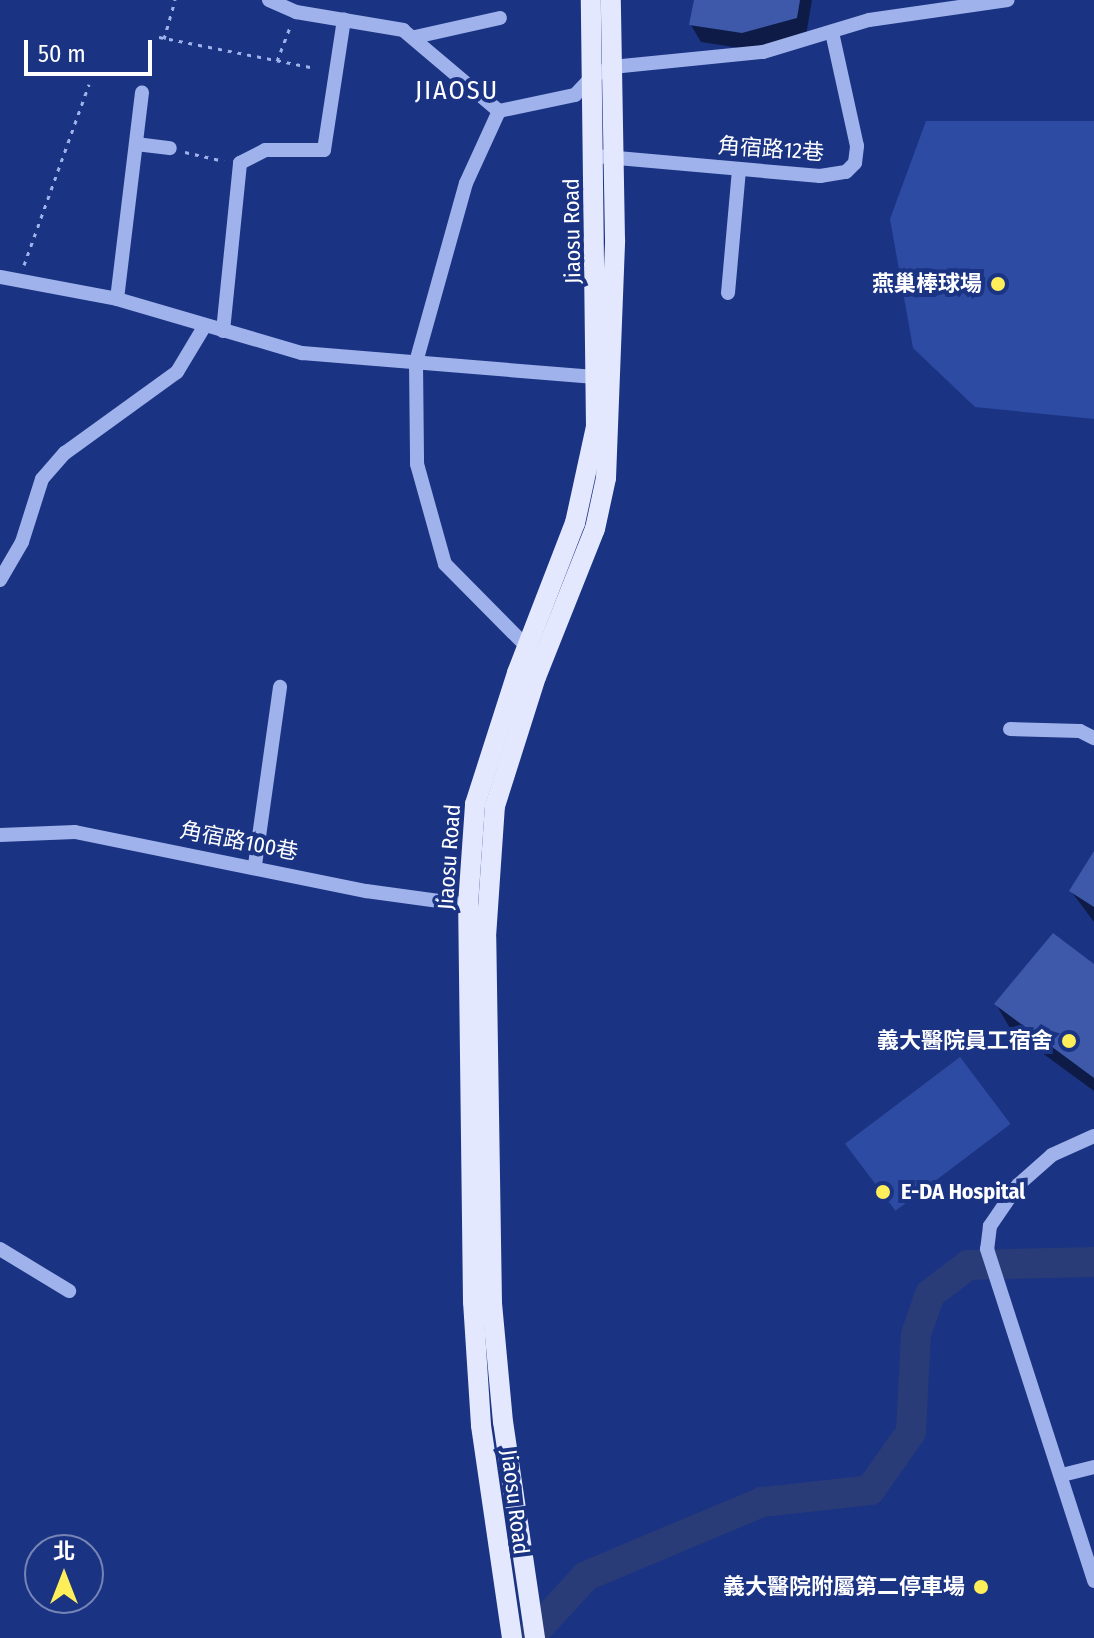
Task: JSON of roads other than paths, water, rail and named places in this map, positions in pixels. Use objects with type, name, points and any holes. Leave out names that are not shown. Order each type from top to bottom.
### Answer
[{"type":"main road","name":"Jiaosu Road","points":[[535,1638],[503,1422],[492,1304],[486,937],[495,806],[535,654],[589,477],[605,378],[602,72],[591,0]]},
{"type":"main road","name":"Jiaosu Road","points":[[602,72],[611,0]]},
{"type":"main road","name":"Jiaosu Road","points":[[512,1638],[481,1425],[473,1302],[468,905],[475,804],[535,654]]},
{"type":"street","points":[[269,0],[344,20],[403,30],[499,111]]},
{"type":"street","points":[[499,111],[575,95],[602,72],[763,52],[869,20],[1008,0]]},
{"type":"street","points":[[415,37],[500,18]]},
{"type":"street","points":[[223,331],[240,163],[265,150],[324,150],[344,20]]},
{"type":"street","name":"角宿路12巷","points":[[604,157],[834,176],[855,163],[857,146],[832,32]]},
{"type":"street","points":[[117,299],[142,93]]},
{"type":"street","points":[[499,111],[466,183],[416,362],[417,464],[430,525],[445,564],[535,654]]},
{"type":"street","points":[[136,144],[170,148]]},
{"type":"street","points":[[728,293],[739,169]]},
{"type":"street","points":[[0,277],[26,285],[117,299],[204,327],[302,353],[605,378]]},
{"type":"street","points":[[0,580],[22,542],[42,479],[65,453],[177,372],[204,327]]},
{"type":"street","points":[[255,865],[280,687]]},
{"type":"street","points":[[1010,729],[1080,731],[1094,738]]},
{"type":"street","name":"角宿路100巷","points":[[0,835],[75,832],[255,865],[366,891],[468,905]]},
{"type":"street","points":[[1094,1136],[1052,1155],[1018,1185],[990,1226],[987,1249],[1094,1581]]},
{"type":"street","points":[[0,1249],[69,1291]]},
{"type":"street","points":[[1062,1475],[1094,1467]]},
{"type":"street","points":[[503,1590],[528,1588]]},
{"type":"waterway","points":[[529,1638],[586,1576],[762,1502],[870,1490],[911,1432],[916,1334],[930,1294],[968,1265],[1094,1262]]},
{"type":"place","name":"燕巢棒球場","points":[[998,284]]},
{"type":"place","name":"義大醫院員工宿舍","points":[[1069,1041]]},
{"type":"place","name":"E-DA Hospital","points":[[883,1192]]},
{"type":"place","name":"義大醫院附屬第二停車場","points":[[981,1587]]},
{"type":"district","name":"JIAOSU","points":[[457,91]]}]
